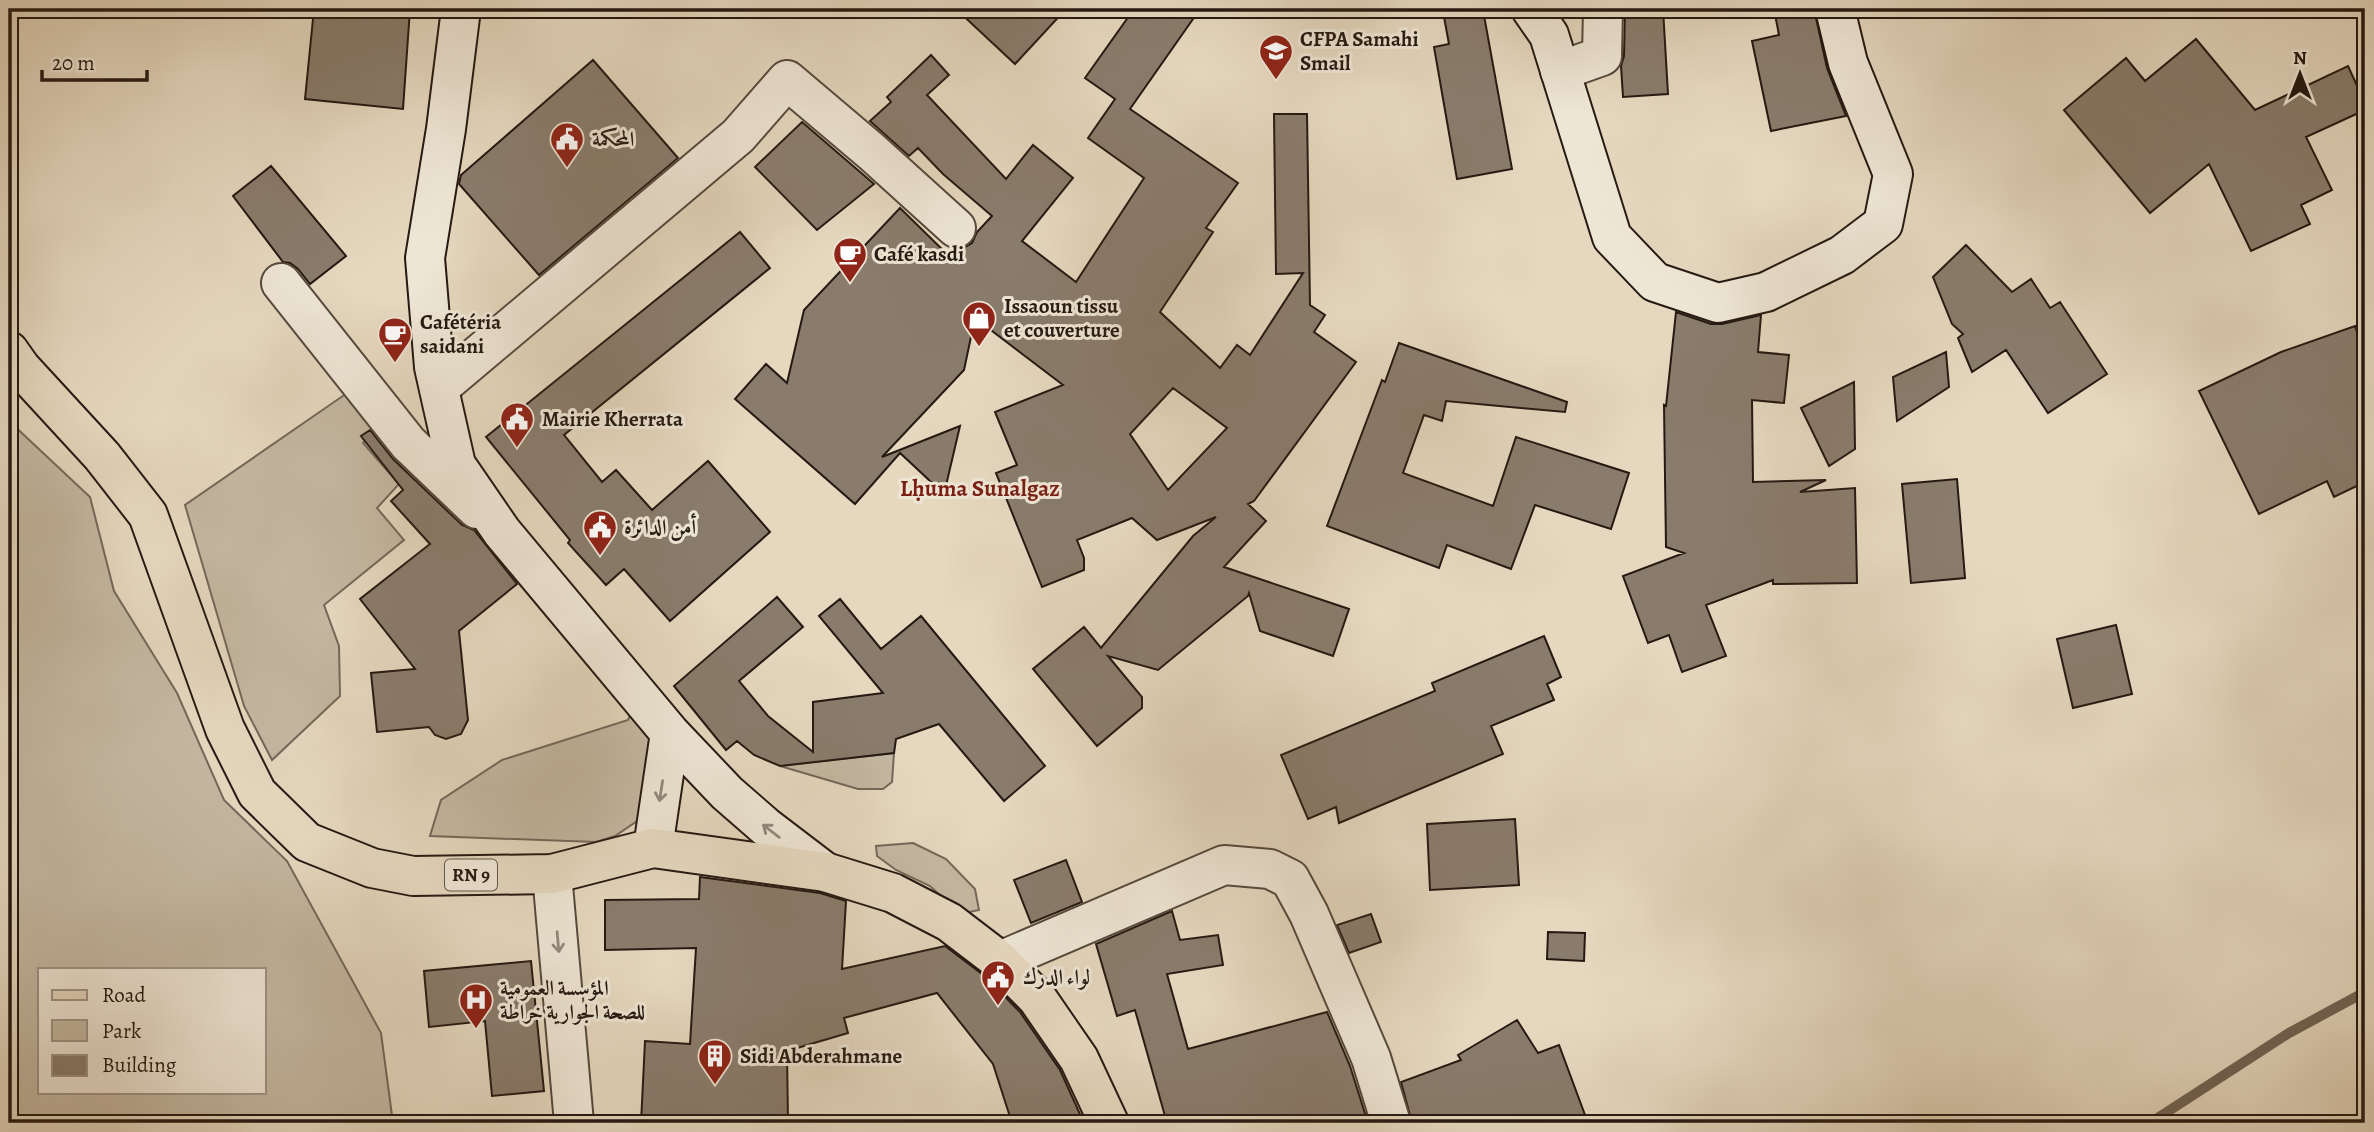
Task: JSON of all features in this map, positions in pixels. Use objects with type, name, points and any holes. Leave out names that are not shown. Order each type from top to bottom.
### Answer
[{"type":"main road","name":"RN 9","points":[[9,351],[21,368],[102,456],[148,515],[225,729],[257,793],[307,842],[372,867],[413,876],[552,874],[653,848],[825,872],[893,893],[948,922],[1000,961],[1037,998],[1079,1059],[1109,1123]]},
{"type":"street","points":[[461,9],[446,129],[425,258],[433,367],[456,465],[502,532],[670,733],[727,793],[825,872]]},
{"type":"street","points":[[1531,9],[1549,35],[1612,237],[1655,282],[1718,303],[1766,292],[1842,255],[1883,224],[1893,174],[1848,63],[1835,9]]},
{"type":"street","points":[[1560,71],[1602,56],[1603,9]]},
{"type":"street","points":[[439,388],[738,136],[787,80],[956,228]]},
{"type":"street","points":[[281,283],[408,443],[502,532]]},
{"type":"street","points":[[653,848],[670,733]]},
{"type":"street","points":[[1000,961],[1224,865],[1270,869],[1290,879],[1310,914],[1371,1058],[1391,1123]]},
{"type":"street","points":[[552,874],[575,1123]]},
{"type":"green space","points":[[350,391],[378,426],[363,443],[399,484],[377,508],[404,540],[324,605],[339,646],[340,696],[272,760],[244,706],[185,505]]},
{"type":"green space","points":[[9,421],[90,497],[114,591],[177,693],[224,800],[287,861],[381,1033],[393,1123],[9,1123]]},
{"type":"green space","points":[[633,709],[649,737],[658,766],[640,819],[615,836],[596,842],[430,836],[441,800],[502,760],[628,720]]},
{"type":"green space","points":[[894,753],[892,782],[883,789],[858,789],[780,766]]},
{"type":"green space","points":[[913,843],[946,859],[975,889],[979,910],[965,913],[953,907],[930,886],[896,870],[877,856],[876,846]]},
{"type":"building","points":[[314,9],[410,9],[403,109],[305,99]]},
{"type":"building","points":[[956,9],[1066,9],[1015,64]]},
{"type":"building","points":[[1134,9],[1200,9],[1130,109],[1238,183],[1206,228],[1213,232],[1160,312],[1220,368],[1237,345],[1250,355],[1303,273],[1276,274],[1274,114],[1307,114],[1310,305],[1325,315],[1314,332],[1356,362],[1254,501],[1248,504],[1266,521],[1224,567],[1349,609],[1333,656],[1260,631],[1249,593],[1158,670],[1108,656],[1142,697],[1142,708],[1097,746],[1033,669],[1084,627],[1101,648],[1193,536],[1216,517],[1157,540],[1132,518],[1077,540],[1084,558],[1084,570],[1042,587],[996,473],[1017,465],[995,412],[1063,385],[975,318],[964,370],[882,457],[960,426],[944,494],[900,453],[855,504],[735,399],[766,364],[787,383],[804,310],[900,208],[952,259],[972,243],[977,232],[992,216],[943,174],[918,148],[909,156],[870,121],[891,102],[887,97],[931,55],[949,75],[927,95],[1006,179],[1033,145],[1073,178],[1022,241],[1076,282],[1144,178],[1088,138],[1115,99],[1085,78]],"holes":[[[1173,388],[1227,428],[1168,490],[1130,434]]]},
{"type":"building","points":[[1625,9],[1663,9],[1668,94],[1623,97],[1621,66],[1624,56]]},
{"type":"building","points":[[1774,9],[1814,9],[1827,68],[1846,116],[1771,131],[1752,41],[1779,35]]},
{"type":"building","points":[[1483,10],[1512,169],[1457,179],[1434,47],[1449,44],[1444,17]]},
{"type":"building","points":[[2196,39],[2255,110],[2348,66],[2365,103],[2365,110],[2306,137],[2332,190],[2301,205],[2310,224],[2251,251],[2209,164],[2150,213],[2064,110],[2126,58],[2145,81]]},
{"type":"building","name":"المحكمة","points":[[593,60],[678,158],[539,275],[459,184],[461,175]]},
{"type":"building","points":[[802,122],[874,184],[817,230],[755,167]]},
{"type":"building","points":[[271,166],[346,256],[310,284],[298,269],[283,262],[233,196]]},
{"type":"building","points":[[740,232],[770,268],[564,435],[602,482],[616,470],[652,510],[708,461],[770,532],[670,621],[624,569],[606,585],[568,543],[570,540],[486,437]]},
{"type":"building","points":[[1966,245],[2012,292],[2031,279],[2050,308],[2060,302],[2107,374],[2048,413],[2006,350],[1972,372],[1958,338],[1963,334],[1952,324],[1933,277]]},
{"type":"building","points":[[1676,312],[1711,324],[1761,315],[1758,352],[1789,355],[1784,403],[1752,400],[1753,482],[1826,480],[1800,492],[1855,488],[1857,583],[1773,584],[1773,580],[1706,605],[1726,656],[1682,672],[1669,635],[1648,643],[1623,576],[1684,553],[1666,547],[1664,405],[1666,406]]},
{"type":"building","points":[[2355,326],[2365,356],[2365,482],[2334,497],[2327,481],[2259,514],[2199,391],[2281,352]]},
{"type":"building","points":[[1399,343],[1567,402],[1565,412],[1446,401],[1442,421],[1424,415],[1403,473],[1493,506],[1516,437],[1629,473],[1611,529],[1535,505],[1511,569],[1447,545],[1439,568],[1327,526],[1382,380],[1385,382]]},
{"type":"building","points":[[1946,352],[1949,387],[1897,421],[1893,377]]},
{"type":"building","points":[[1854,382],[1855,449],[1829,466],[1801,408]]},
{"type":"building","points":[[370,430],[393,459],[462,525],[474,530],[517,584],[459,631],[468,720],[461,734],[446,739],[435,735],[429,727],[377,732],[371,673],[415,669],[360,599],[430,544],[391,501],[403,490],[361,436]]},
{"type":"building","points":[[1957,479],[1965,578],[1911,583],[1902,484]]},
{"type":"building","points":[[777,597],[803,627],[739,681],[768,716],[813,752],[813,702],[883,693],[819,616],[840,599],[881,649],[921,616],[1045,766],[1004,801],[939,724],[896,739],[894,753],[780,766],[754,755],[737,741],[726,750],[674,686]]},
{"type":"building","points":[[2116,625],[2132,694],[2073,708],[2057,639]]},
{"type":"building","points":[[1544,636],[1561,677],[1547,684],[1554,700],[1491,726],[1503,754],[1339,823],[1336,807],[1308,819],[1281,755],[1435,691],[1432,683]]},
{"type":"building","points":[[1515,819],[1519,885],[1430,890],[1427,824]]},
{"type":"building","points":[[1066,860],[1082,902],[1031,923],[1014,880]]},
{"type":"building","points":[[700,877],[820,893],[846,901],[842,969],[945,946],[986,977],[1020,1012],[1060,1070],[1084,1123],[1012,1123],[993,1064],[937,993],[844,1018],[848,1033],[787,1051],[788,1123],[641,1123],[645,1041],[690,1044],[696,948],[605,950],[605,900],[699,899]]},
{"type":"building","points":[[1172,911],[1180,940],[1218,935],[1223,965],[1167,974],[1188,1049],[1327,1012],[1350,1066],[1368,1123],[1167,1123],[1135,1010],[1117,1016],[1096,944]]},
{"type":"building","points":[[1371,914],[1381,942],[1349,953],[1337,925]]},
{"type":"building","points":[[1548,932],[1585,933],[1584,961],[1547,959]]},
{"type":"building","points":[[531,961],[544,1091],[492,1096],[485,1021],[429,1027],[424,971]]},
{"type":"building","points":[[1517,1020],[1538,1053],[1559,1045],[1588,1123],[1412,1123],[1401,1082],[1461,1060],[1458,1055]]},
{"type":"waterway","points":[[2150,1123],[2289,1033],[2365,992]]},
{"type":"place","name":"CFPA Samahi Smail","points":[[1276,81]]},
{"type":"place","name":"المحكمة","points":[[567,169]]},
{"type":"place","name":"Café kasdi","points":[[850,284]]},
{"type":"place","name":"Issaoun tissu et couverture","points":[[979,348]]},
{"type":"place","name":"Cafétéria saidani","points":[[395,364]]},
{"type":"place","name":"Mairie Kherrata","points":[[517,449]]},
{"type":"place","name":"أمن الدائرة","points":[[600,557]]},
{"type":"place","name":"لواء الدرك","points":[[998,1007]]},
{"type":"place","name":"المؤسسة العمومية للصحة الجوارية خراطة","points":[[476,1030]]},
{"type":"place","name":"Sidi Abderahmane","points":[[715,1086]]},
{"type":"district","name":"Lḥuma Sunalgaz","points":[[980,488]]}]
